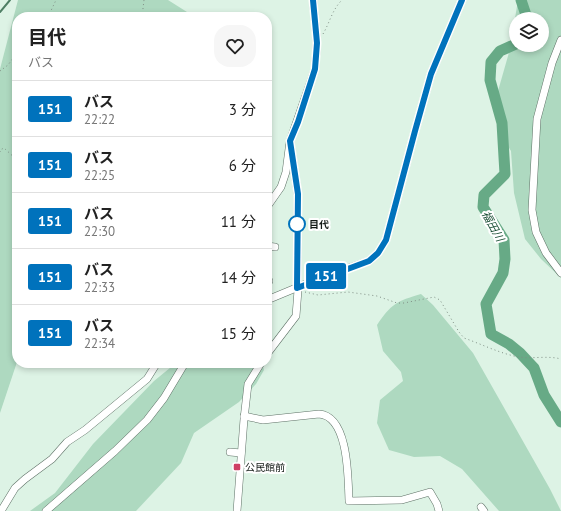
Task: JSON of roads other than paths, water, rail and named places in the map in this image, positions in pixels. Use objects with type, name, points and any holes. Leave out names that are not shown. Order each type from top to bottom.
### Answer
[{"type":"street","points":[[272,200],[284,180],[290,141],[298,122],[315,69],[317,43],[313,0]]},
{"type":"street","points":[[272,298],[369,261],[378,253],[386,240],[431,74],[462,0]]},
{"type":"street","points":[[561,40],[550,70],[538,119],[532,210],[536,232],[546,253],[561,274]]},
{"type":"street","points":[[272,347],[296,316],[298,289],[298,194],[290,141]]},
{"type":"street","points":[[1,511],[15,488],[25,478],[52,459],[67,442],[85,430],[147,378],[154,368]]},
{"type":"street","points":[[46,511],[115,451],[147,420],[164,398],[182,368]]},
{"type":"street","points":[[237,511],[244,416],[248,384],[258,368]]},
{"type":"street","points":[[244,416],[263,420],[326,414],[332,419],[340,433],[347,462],[349,501],[402,500],[430,492],[439,511]]},
{"type":"street","points":[[230,452],[241,453]]},
{"type":"waterway","points":[[0,12],[10,0]]},
{"type":"waterway","name":"福田川","points":[[521,0],[525,12]]},
{"type":"waterway","name":"福田川","points":[[509,47],[500,51],[491,62],[490,80],[502,123],[505,174],[484,195],[483,207],[504,240],[505,259],[503,273],[486,304],[491,334],[509,344],[534,368],[544,395],[561,422]]},
{"type":"place","name":"目代","points":[[297,224]]},
{"type":"place","name":"公民館前","points":[[237,467]]}]
